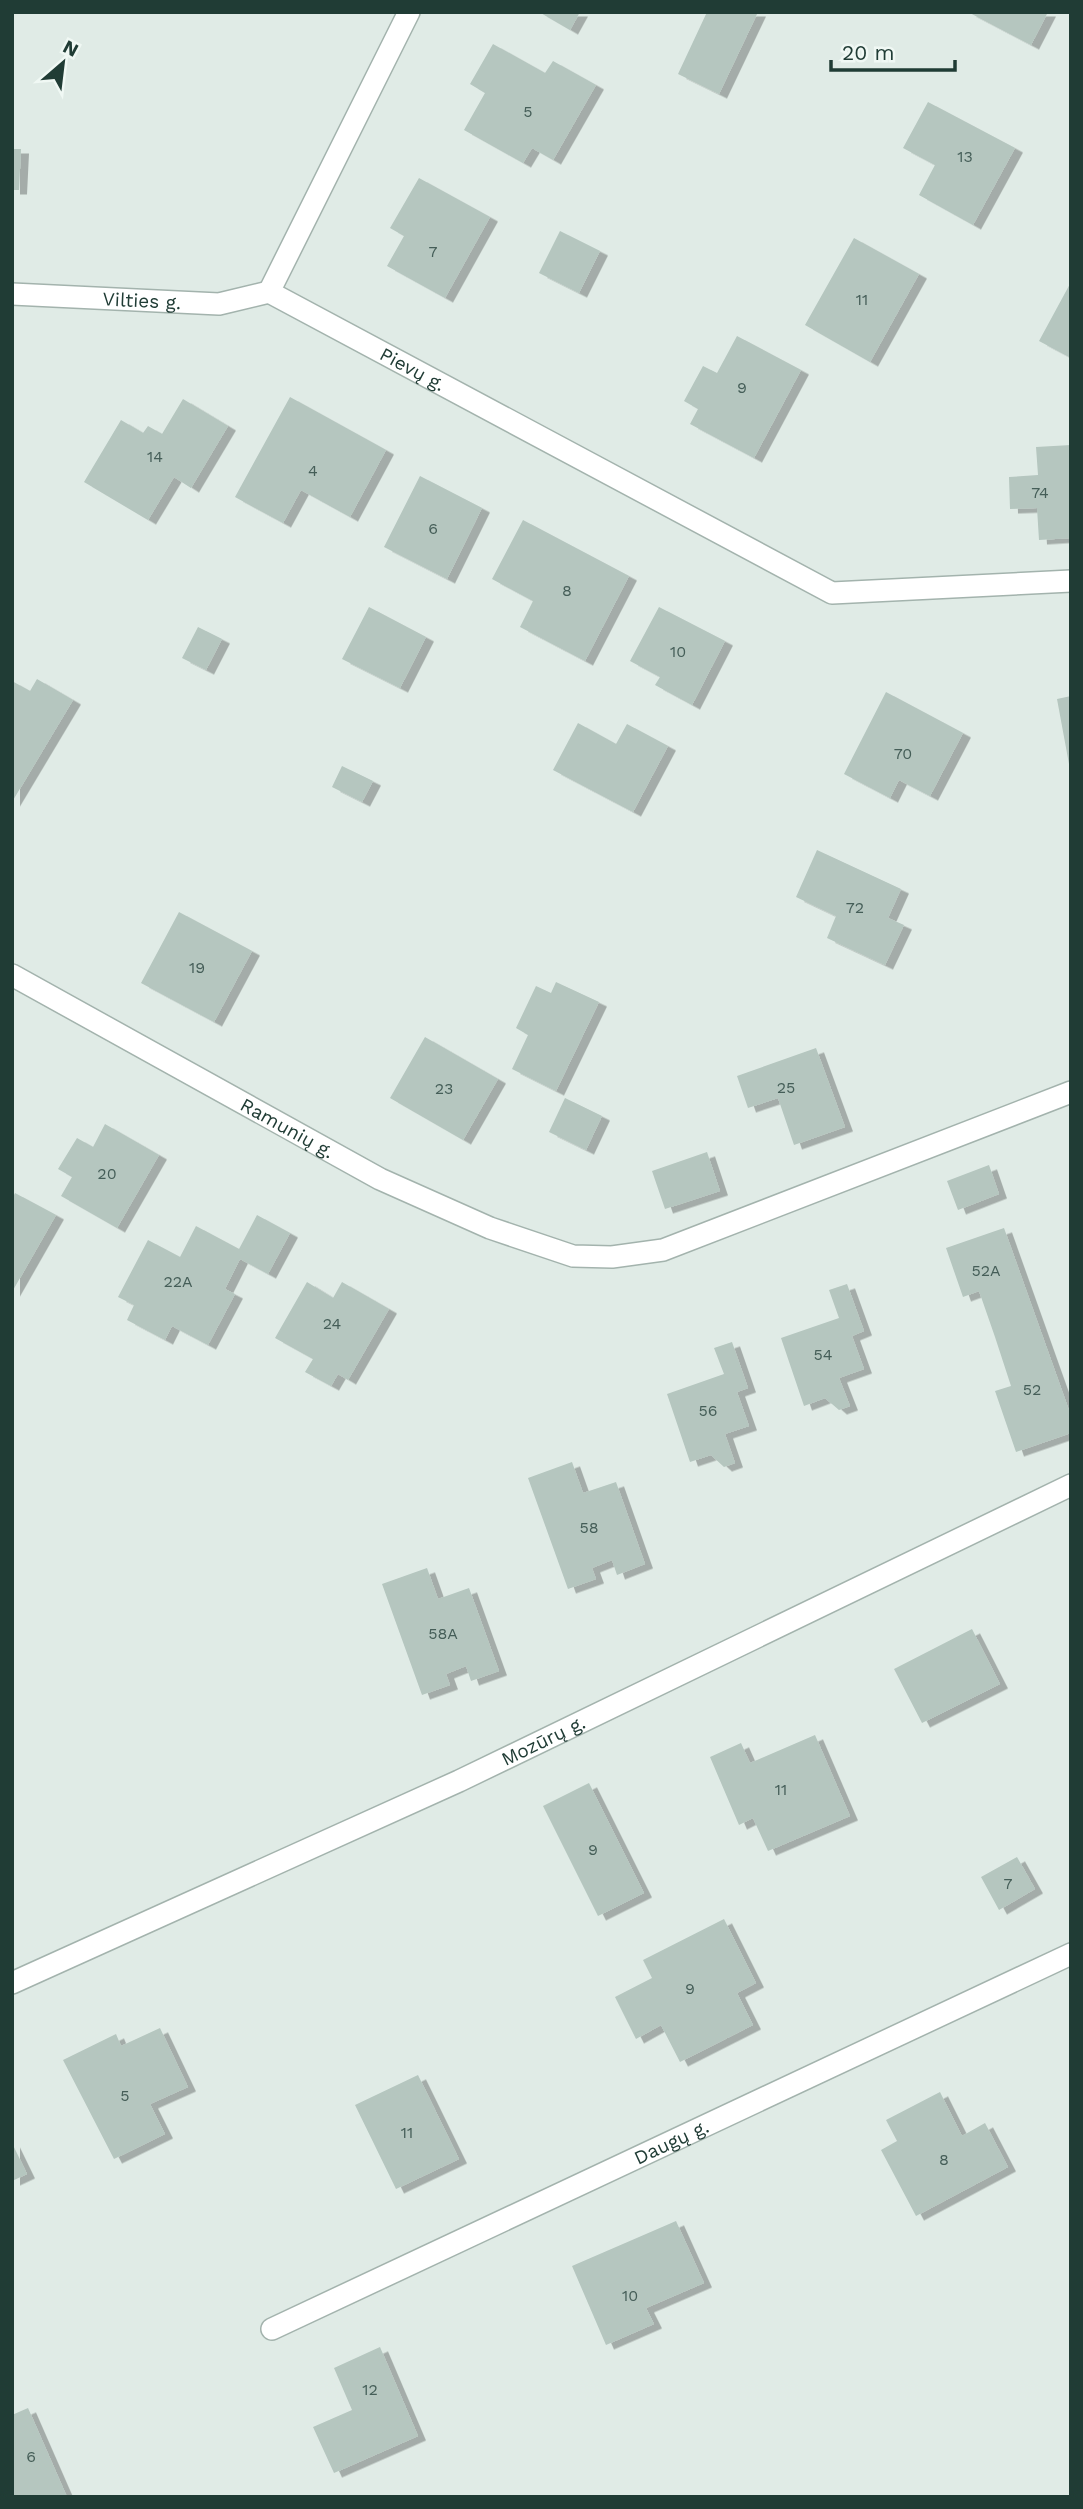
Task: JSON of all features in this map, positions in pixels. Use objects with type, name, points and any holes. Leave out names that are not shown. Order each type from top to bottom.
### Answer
[{"type":"street","points":[[269,292],[410,12]]},
{"type":"street","name":"Vilties g.","points":[[12,294],[219,304],[269,292]]},
{"type":"street","name":"Pievų g.","points":[[269,292],[832,593],[1071,581]]},
{"type":"street","name":"Ramunių g.","points":[[12,975],[380,1179],[490,1228],[573,1256],[612,1257],[663,1250],[1071,1092]]},
{"type":"street","name":"Mozūrų g.","points":[[12,1983],[459,1780],[1071,1485]]},
{"type":"street","name":"Daugų g.","points":[[272,2329],[1071,1954]]},
{"type":"building","points":[[539,12],[580,12],[570,30]]},
{"type":"building","points":[[707,12],[758,12],[719,94],[678,74]]},
{"type":"building","points":[[968,12],[1048,12],[1031,45]]},
{"type":"building","points":[[493,44],[545,73],[553,61],[596,85],[553,160],[532,148],[523,163],[464,130],[485,93],[470,84]]},
{"type":"building","points":[[928,102],[1015,148],[973,225],[919,195],[935,165],[903,148]]},
{"type":"building","points":[[12,149],[21,149],[19,190],[12,190]]},
{"type":"building","points":[[419,178],[490,217],[445,298],[387,266],[404,236],[390,228]]},
{"type":"building","points":[[560,231],[600,251],[579,293],[539,273]]},
{"type":"building","points":[[854,238],[919,274],[870,362],[805,325]]},
{"type":"building","points":[[1071,282],[1071,358],[1039,341]]},
{"type":"building","points":[[737,336],[801,370],[754,458],[690,424],[698,409],[684,401],[703,366],[717,373]]},
{"type":"building","points":[[290,397],[386,450],[350,517],[301,490],[283,523],[235,497]]},
{"type":"building","points":[[183,399],[228,426],[191,488],[174,477],[148,520],[84,482],[121,420],[143,433],[148,426],[162,434]]},
{"type":"building","points":[[1071,445],[1071,538],[1039,540],[1037,508],[1010,509],[1009,477],[1038,475],[1036,447]]},
{"type":"building","points":[[420,476],[482,508],[447,579],[384,547]]},
{"type":"building","points":[[523,520],[629,576],[585,661],[520,627],[533,601],[492,579]]},
{"type":"building","points":[[369,607],[426,637],[400,688],[342,659]]},
{"type":"building","points":[[659,607],[725,641],[692,705],[655,685],[660,677],[630,661]]},
{"type":"building","points":[[198,627],[222,639],[206,670],[182,658]]},
{"type":"building","points":[[37,679],[73,700],[12,802],[12,681],[30,691]]},
{"type":"building","points":[[886,692],[963,733],[930,796],[899,780],[890,798],[844,774]]},
{"type":"building","points":[[1071,696],[1071,764],[1069,764],[1057,699]]},
{"type":"building","points":[[578,723],[616,744],[627,724],[668,746],[633,812],[553,770]]},
{"type":"building","points":[[342,766],[373,781],[362,802],[332,787]]},
{"type":"building","points":[[817,850],[901,889],[888,918],[904,925],[885,965],[827,938],[836,916],[796,897]]},
{"type":"building","points":[[179,912],[252,951],[214,1022],[141,983]]},
{"type":"building","points":[[556,982],[599,1002],[556,1091],[512,1069],[528,1035],[516,1028],[536,986],[551,993]]},
{"type":"building","points":[[425,1037],[498,1079],[463,1140],[390,1098]]},
{"type":"building","points":[[816,1048],[845,1127],[794,1145],[778,1098],[748,1108],[737,1076]]},
{"type":"building","points":[[565,1098],[602,1116],[586,1150],[549,1132]]},
{"type":"building","points":[[105,1124],[159,1155],[117,1228],[61,1196],[72,1177],[58,1169],[77,1138],[93,1147]]},
{"type":"building","points":[[707,1152],[720,1191],[665,1209],[652,1171]]},
{"type":"building","points":[[989,1165],[999,1194],[958,1210],[947,1181]]},
{"type":"building","points":[[15,1193],[56,1215],[12,1292],[12,1199]]},
{"type":"building","points":[[257,1215],[290,1233],[268,1274],[240,1259],[225,1289],[235,1294],[208,1345],[172,1326],[165,1340],[127,1320],[134,1305],[118,1297],[148,1240],[180,1257],[196,1226],[239,1249]]},
{"type":"building","points":[[1004,1228],[1071,1416],[1071,1433],[1016,1452],[995,1391],[1011,1386],[995,1337],[979,1291],[963,1297],[946,1248]]},
{"type":"building","points":[[307,1282],[333,1298],[342,1282],[389,1309],[348,1380],[338,1374],[331,1386],[305,1372],[313,1359],[275,1338]]},
{"type":"building","points":[[847,1284],[864,1331],[852,1336],[864,1369],[839,1378],[850,1406],[839,1410],[825,1398],[804,1406],[781,1338],[839,1318],[829,1290]]},
{"type":"building","points":[[732,1342],[748,1388],[737,1392],[749,1426],[725,1434],[735,1463],[724,1467],[711,1455],[690,1462],[667,1394],[724,1374],[714,1348]]},
{"type":"building","points":[[572,1462],[583,1493],[616,1482],[645,1564],[617,1575],[612,1560],[592,1568],[596,1579],[568,1589],[528,1478]]},
{"type":"building","points":[[427,1568],[438,1599],[469,1588],[499,1671],[471,1681],[466,1666],[446,1674],[450,1685],[422,1695],[382,1584]]},
{"type":"building","points":[[972,1629],[1000,1684],[922,1723],[894,1669]]},
{"type":"building","points":[[815,1735],[850,1816],[768,1851],[753,1818],[739,1825],[710,1757],[741,1743],[750,1763]]},
{"type":"building","points":[[589,1783],[644,1893],[598,1916],[543,1806]]},
{"type":"building","points":[[1017,1857],[1035,1889],[999,1910],[981,1877]]},
{"type":"building","points":[[724,1919],[756,1983],[737,1993],[753,2025],[680,2062],[661,2025],[636,2039],[615,1997],[652,1978],[643,1960]]},
{"type":"building","points":[[160,2028],[188,2087],[150,2104],[165,2134],[114,2159],[63,2060],[116,2034],[121,2046]]},
{"type":"building","points":[[418,2075],[459,2159],[396,2189],[355,2105]]},
{"type":"building","points":[[940,2092],[962,2136],[985,2123],[1008,2167],[916,2216],[881,2150],[897,2141],[886,2120]]},
{"type":"building","points":[[12,2143],[27,2174],[12,2181]]},
{"type":"building","points":[[676,2221],[704,2283],[646,2308],[654,2324],[606,2345],[572,2266]]},
{"type":"building","points":[[380,2347],[418,2436],[334,2473],[313,2427],[352,2410],[334,2368]]},
{"type":"building","points":[[28,2408],[67,2497],[12,2497],[12,2415]]}]
